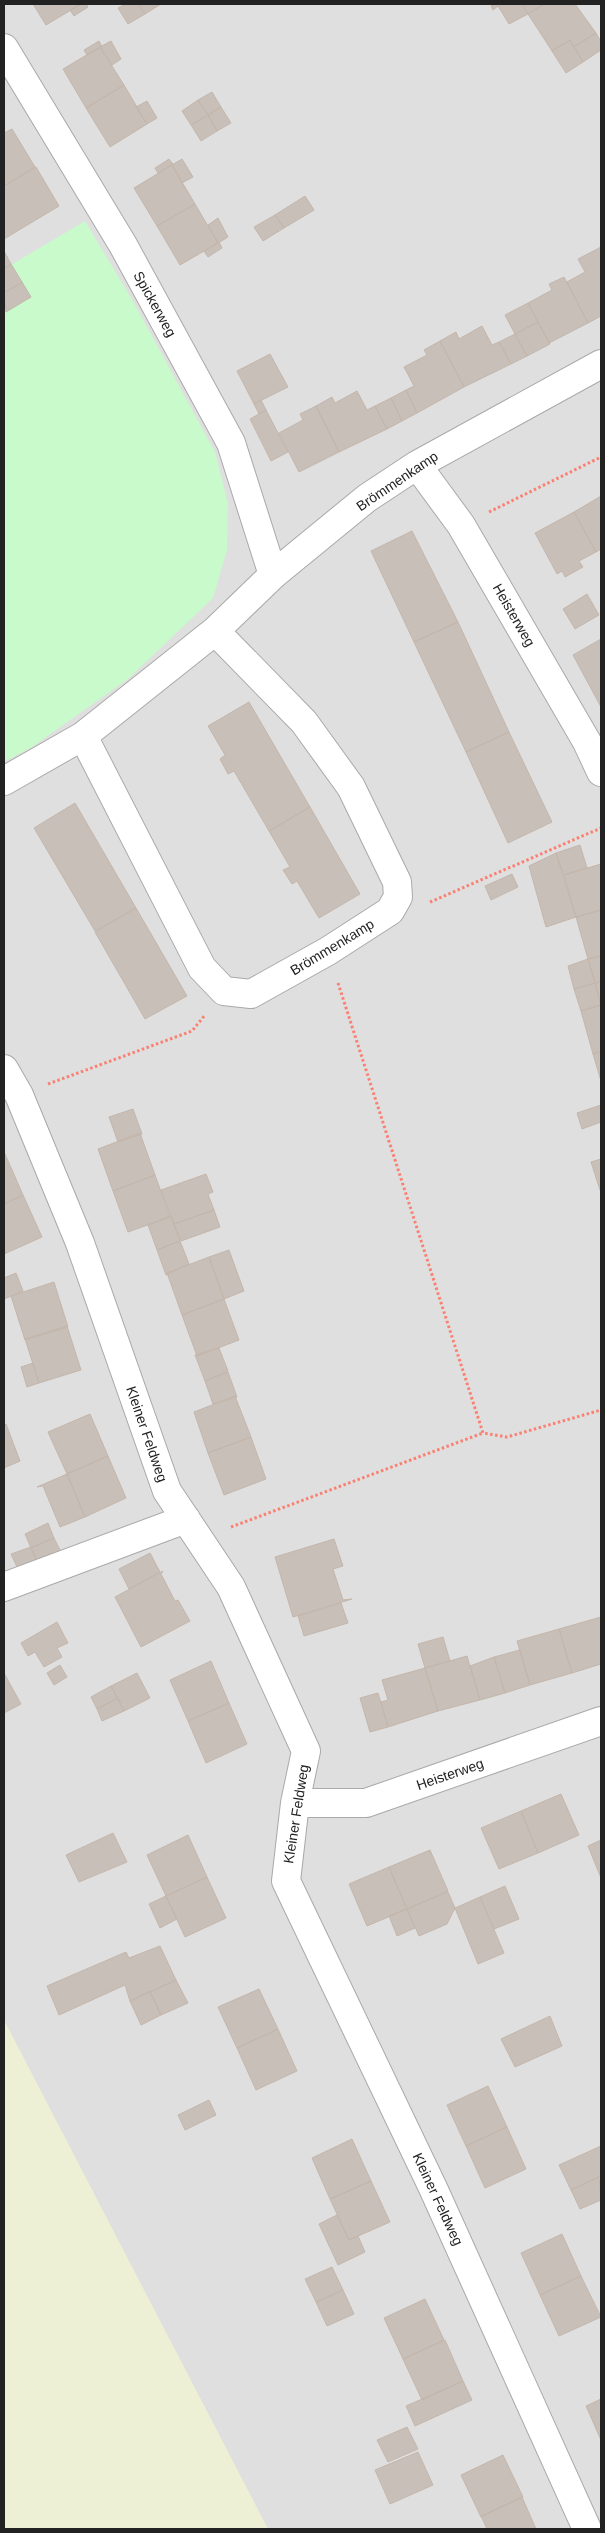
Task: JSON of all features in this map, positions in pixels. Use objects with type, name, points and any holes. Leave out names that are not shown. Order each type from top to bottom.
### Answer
[{"type":"street","name":"Spickerweg","points":[[4,48],[123,245],[231,443],[273,575]]},
{"type":"street","name":"Brömmenkamp","points":[[4,781],[84,736],[214,631],[273,575],[367,498],[417,465],[601,364]]},
{"type":"street","name":"Heisterweg","points":[[417,465],[462,525],[587,742],[601,772]]},
{"type":"street","points":[[214,631],[304,722],[351,787],[397,882],[398,897]]},
{"type":"street","points":[[84,736],[202,968],[224,991]]},
{"type":"street","name":"Brömmenkamp","points":[[224,991],[251,994],[328,951],[390,911],[398,897]]},
{"type":"street","name":"Kleiner Feldweg","points":[[4,1069],[19,1095],[80,1243],[167,1491],[231,1587],[306,1751],[295,1802],[286,1881],[433,2188],[587,2529]]},
{"type":"street","points":[[4,1587],[192,1529]]},
{"type":"street","name":"Heisterweg","points":[[295,1802],[366,1803],[601,1721]]},
{"type":"path","points":[[462,525],[601,457]]},
{"type":"path","points":[[398,897],[430,902],[601,828]]},
{"type":"path","points":[[328,951],[483,1433]]},
{"type":"path","points":[[19,1095],[192,1031],[224,991]]},
{"type":"path","points":[[192,1529],[483,1433],[507,1437],[601,1410]]},
{"type":"shaded area","points":[[4,4],[601,4],[601,2529],[265,2529],[4,2021]]},
{"type":"green space","points":[[85,221],[134,303],[215,452],[228,504],[227,550],[213,598],[128,679],[32,747],[4,762],[4,269]]},
{"type":"green space","points":[[4,2020],[268,2529],[4,2529]]},
{"type":"building","points":[[33,4],[81,4],[46,25]]},
{"type":"building","points":[[81,4],[86,4],[88,7],[74,16],[70,10]]},
{"type":"building","points":[[126,4],[138,4],[145,14],[128,24],[118,8]]},
{"type":"building","points":[[138,4],[161,4],[145,14]]},
{"type":"building","points":[[495,4],[522,4],[528,14],[509,24],[498,6],[493,10],[491,6]]},
{"type":"building","points":[[522,4],[544,4],[528,14]]},
{"type":"building","points":[[544,4],[575,4],[596,33],[574,47],[570,40],[552,51],[528,14]]},
{"type":"building","points":[[596,33],[601,42],[601,50],[583,62],[574,47]]},
{"type":"building","points":[[570,40],[583,62],[566,73],[552,51]]},
{"type":"building","points":[[99,41],[102,47],[87,55],[84,50]]},
{"type":"building","points":[[111,41],[121,59],[112,65],[100,47]]},
{"type":"building","points":[[100,47],[124,85],[86,108],[63,69]]},
{"type":"building","points":[[124,85],[147,124],[110,147],[86,108]]},
{"type":"building","points":[[212,92],[221,107],[208,115],[198,100]]},
{"type":"building","points":[[198,100],[208,115],[191,125],[182,111]]},
{"type":"building","points":[[147,101],[157,118],[147,124],[136,107]]},
{"type":"building","points":[[221,107],[231,123],[217,131],[208,115]]},
{"type":"building","points":[[208,115],[217,131],[201,141],[191,125]]},
{"type":"building","points":[[12,129],[35,167],[4,186],[4,133]]},
{"type":"building","points":[[169,159],[173,164],[158,173],[155,168]]},
{"type":"building","points":[[182,159],[193,177],[182,183],[172,165]]},
{"type":"building","points":[[172,165],[195,204],[157,226],[134,188]]},
{"type":"building","points":[[36,167],[59,206],[4,239],[4,186]]},
{"type":"building","points":[[305,196],[314,210],[284,228],[275,215]]},
{"type":"building","points":[[195,204],[218,243],[180,265],[157,226]]},
{"type":"building","points":[[275,215],[284,228],[263,241],[254,227]]},
{"type":"building","points":[[218,218],[228,237],[218,243],[208,225]]},
{"type":"building","points":[[219,242],[222,248],[208,257],[204,251]]},
{"type":"building","points":[[601,247],[601,316],[588,323],[567,282],[585,272],[578,259]]},
{"type":"building","points":[[4,251],[11,264],[4,269]]},
{"type":"building","points":[[11,264],[22,282],[4,293],[4,269]]},
{"type":"building","points":[[564,277],[588,323],[549,343],[528,303],[552,290],[549,284]]},
{"type":"building","points":[[22,282],[31,297],[6,312],[4,293]]},
{"type":"building","points":[[528,303],[538,322],[515,334],[505,315]]},
{"type":"building","points":[[538,322],[550,344],[527,356],[515,334]]},
{"type":"building","points":[[482,326],[492,345],[499,342],[511,364],[464,387],[440,341],[456,332],[459,339]]},
{"type":"building","points":[[515,334],[527,356],[511,364],[499,342]]},
{"type":"building","points":[[440,341],[464,387],[417,413],[406,390],[414,386],[404,367],[427,355],[424,350]]},
{"type":"building","points":[[270,354],[288,387],[254,404],[237,371]]},
{"type":"building","points":[[406,390],[417,413],[402,421],[391,398]]},
{"type":"building","points":[[357,391],[367,410],[375,406],[387,429],[339,452],[316,406],[332,397],[335,403]]},
{"type":"building","points":[[391,398],[402,421],[387,429],[375,406]]},
{"type":"building","points":[[261,400],[266,410],[259,414],[254,404]]},
{"type":"building","points":[[316,406],[339,452],[299,472],[279,433],[303,420],[300,414]]},
{"type":"building","points":[[266,410],[288,452],[271,461],[250,419]]},
{"type":"building","points":[[601,496],[601,549],[596,552],[574,512]]},
{"type":"building","points":[[574,512],[596,552],[579,561],[583,567],[565,577],[562,571],[557,574],[535,533]]},
{"type":"building","points":[[412,531],[458,622],[414,642],[371,551]]},
{"type":"building","points":[[587,594],[599,615],[575,629],[563,609]]},
{"type":"building","points":[[458,622],[509,732],[466,752],[414,642]]},
{"type":"building","points":[[601,639],[601,707],[573,655]]},
{"type":"building","points":[[249,702],[310,807],[269,831],[234,771],[228,774],[220,759],[225,755],[208,726]]},
{"type":"building","points":[[509,732],[552,822],[508,843],[466,752]]},
{"type":"building","points":[[75,803],[136,908],[95,931],[34,828]]},
{"type":"building","points":[[310,807],[360,894],[319,918],[297,881],[292,884],[283,870],[290,867],[269,831]]},
{"type":"building","points":[[580,845],[587,868],[564,875],[556,853]]},
{"type":"building","points":[[556,853],[576,917],[546,927],[529,866]]},
{"type":"building","points":[[601,864],[601,910],[576,917],[564,875]]},
{"type":"building","points":[[512,874],[518,887],[491,900],[485,886]]},
{"type":"building","points":[[136,908],[187,996],[145,1019],[95,932]]},
{"type":"building","points":[[601,910],[601,956],[588,959],[576,917]]},
{"type":"building","points":[[601,956],[601,981],[595,983],[588,959]]},
{"type":"building","points":[[588,959],[595,983],[574,989],[568,966]]},
{"type":"building","points":[[601,981],[601,1005],[595,983]]},
{"type":"building","points":[[595,983],[601,1005],[581,1011],[574,989]]},
{"type":"building","points":[[601,1005],[601,1051],[593,1054],[581,1011]]},
{"type":"building","points":[[601,1051],[601,1081],[593,1054]]},
{"type":"building","points":[[601,1105],[601,1122],[582,1129],[577,1113]]},
{"type":"building","points":[[133,1109],[142,1134],[118,1142],[109,1117]]},
{"type":"building","points":[[140,1133],[155,1175],[113,1191],[98,1149]]},
{"type":"building","points":[[4,1155],[23,1195],[4,1204]]},
{"type":"building","points":[[601,1159],[601,1193],[591,1162]]},
{"type":"building","points":[[206,1174],[213,1192],[208,1194],[214,1210],[174,1224],[161,1190]]},
{"type":"building","points":[[155,1175],[170,1217],[128,1232],[113,1191]]},
{"type":"building","points":[[23,1195],[42,1237],[4,1254],[4,1204]]},
{"type":"building","points":[[214,1210],[220,1227],[181,1241],[174,1224]]},
{"type":"building","points":[[171,1216],[180,1241],[157,1250],[148,1225]]},
{"type":"building","points":[[180,1241],[189,1264],[166,1275],[157,1250]]},
{"type":"building","points":[[229,1250],[244,1291],[224,1299],[209,1257]]},
{"type":"building","points":[[209,1257],[224,1299],[182,1315],[167,1273]]},
{"type":"building","points":[[16,1273],[23,1291],[4,1299],[4,1278]]},
{"type":"building","points":[[54,1282],[68,1327],[25,1340],[11,1296]]},
{"type":"building","points":[[224,1299],[239,1340],[197,1356],[182,1315]]},
{"type":"building","points":[[67,1326],[81,1370],[39,1383],[25,1339]]},
{"type":"building","points":[[219,1348],[228,1371],[205,1381],[195,1355]]},
{"type":"building","points":[[33,1363],[39,1383],[27,1387],[21,1367]]},
{"type":"building","points":[[228,1372],[237,1397],[213,1404],[205,1381]]},
{"type":"building","points":[[235,1396],[251,1437],[208,1453],[194,1412]]},
{"type":"building","points":[[90,1414],[108,1456],[67,1474],[48,1432]]},
{"type":"building","points":[[6,1424],[20,1461],[4,1468],[4,1425]]},
{"type":"building","points":[[251,1437],[266,1479],[224,1495],[208,1453]]},
{"type":"building","points":[[108,1456],[126,1498],[85,1517],[67,1474]]},
{"type":"building","points":[[67,1474],[85,1517],[60,1527],[43,1486],[37,1487]]},
{"type":"building","points":[[48,1523],[54,1538],[31,1548],[25,1534]]},
{"type":"building","points":[[54,1538],[61,1552],[37,1562],[31,1548]]},
{"type":"building","points":[[334,1539],[343,1566],[333,1569],[343,1600],[352,1599],[293,1617],[275,1557]]},
{"type":"building","points":[[31,1547],[37,1562],[18,1569],[11,1554]]},
{"type":"building","points":[[150,1553],[160,1572],[129,1589],[119,1569]]},
{"type":"building","points":[[163,1571],[161,1574],[175,1601],[178,1600],[190,1621],[141,1647],[115,1597]]},
{"type":"building","points":[[341,1603],[348,1623],[304,1636],[298,1616]]},
{"type":"building","points":[[601,1617],[601,1664],[572,1673],[559,1629]]},
{"type":"building","points":[[57,1622],[68,1643],[57,1648],[62,1657],[44,1667],[35,1652],[28,1656],[21,1643]]},
{"type":"building","points":[[559,1629],[572,1673],[530,1685],[517,1641]]},
{"type":"building","points":[[443,1637],[450,1661],[425,1668],[418,1644]]},
{"type":"building","points":[[520,1650],[530,1685],[505,1693],[494,1657]]},
{"type":"building","points":[[467,1656],[480,1700],[438,1711],[425,1668]]},
{"type":"building","points":[[494,1657],[505,1693],[480,1700],[470,1666]]},
{"type":"building","points":[[211,1661],[229,1703],[188,1721],[170,1680]]},
{"type":"building","points":[[60,1665],[67,1677],[54,1685],[47,1673]]},
{"type":"building","points":[[425,1668],[438,1711],[388,1727],[381,1702],[388,1700],[382,1680]]},
{"type":"building","points":[[4,1673],[21,1704],[4,1713]]},
{"type":"building","points":[[137,1673],[150,1698],[124,1711],[111,1686]]},
{"type":"building","points":[[111,1686],[118,1698],[97,1709],[91,1697]]},
{"type":"building","points":[[378,1693],[388,1727],[370,1732],[360,1698]]},
{"type":"building","points":[[118,1698],[124,1711],[102,1721],[97,1709]]},
{"type":"building","points":[[229,1703],[247,1744],[206,1763],[188,1721]]},
{"type":"building","points":[[561,1794],[579,1835],[538,1853],[521,1811]]},
{"type":"building","points":[[521,1811],[538,1853],[499,1869],[481,1828]]},
{"type":"building","points":[[113,1833],[127,1862],[79,1882],[66,1855]]},
{"type":"building","points":[[188,1835],[207,1877],[166,1896],[147,1855]]},
{"type":"building","points":[[601,1840],[601,1878],[588,1846]]},
{"type":"building","points":[[430,1850],[448,1891],[407,1909],[389,1867]]},
{"type":"building","points":[[389,1867],[407,1909],[367,1926],[349,1884]]},
{"type":"building","points":[[207,1877],[226,1918],[185,1937],[166,1896]]},
{"type":"building","points":[[505,1886],[519,1919],[494,1929],[480,1897]]},
{"type":"building","points":[[448,1892],[455,1908],[447,1924],[419,1936],[407,1909]]},
{"type":"building","points":[[166,1896],[177,1919],[160,1928],[149,1904]]},
{"type":"building","points":[[480,1897],[504,1953],[478,1964],[455,1908]]},
{"type":"building","points":[[407,1909],[415,1928],[397,1936],[389,1916]]},
{"type":"building","points":[[160,1946],[176,1980],[130,2001],[125,1985],[59,2015],[47,1986],[126,1952],[129,1958]]},
{"type":"building","points":[[176,1980],[188,2003],[161,2015],[150,1992]]},
{"type":"building","points":[[259,1989],[278,2029],[237,2048],[218,2007]]},
{"type":"building","points":[[150,1991],[161,2015],[141,2025],[130,2001]]},
{"type":"building","points":[[550,2016],[562,2046],[515,2067],[501,2039]]},
{"type":"building","points":[[278,2029],[297,2071],[256,2090],[237,2048]]},
{"type":"building","points":[[488,2086],[507,2127],[466,2146],[447,2105]]},
{"type":"building","points":[[209,2100],[216,2115],[185,2130],[178,2115]]},
{"type":"building","points":[[507,2127],[526,2169],[485,2188],[466,2146]]},
{"type":"building","points":[[352,2139],[371,2181],[330,2199],[312,2158]]},
{"type":"building","points":[[601,2146],[601,2176],[571,2190],[559,2165]]},
{"type":"building","points":[[599,2177],[601,2200],[580,2209],[571,2190]]},
{"type":"building","points":[[371,2181],[390,2222],[349,2240],[330,2199]]},
{"type":"building","points":[[337,2215],[349,2240],[358,2236],[365,2252],[338,2265],[319,2224]]},
{"type":"building","points":[[562,2234],[581,2276],[540,2295],[521,2253]]},
{"type":"building","points":[[332,2267],[343,2290],[316,2302],[305,2279]]},
{"type":"building","points":[[581,2276],[601,2317],[559,2336],[540,2295]]},
{"type":"building","points":[[343,2290],[354,2314],[327,2326],[316,2302]]},
{"type":"building","points":[[425,2299],[444,2340],[403,2359],[384,2318]]},
{"type":"building","points":[[445,2340],[463,2381],[422,2400],[403,2359]]},
{"type":"building","points":[[463,2381],[472,2400],[415,2426],[406,2406]]},
{"type":"building","points":[[601,2399],[601,2440],[586,2406]]},
{"type":"building","points":[[407,2427],[418,2449],[388,2462],[377,2440]]},
{"type":"building","points":[[418,2452],[433,2485],[390,2504],[375,2470]]},
{"type":"building","points":[[503,2455],[523,2497],[481,2517],[461,2475]]},
{"type":"building","points":[[522,2497],[536,2529],[487,2529],[481,2516]]}]
